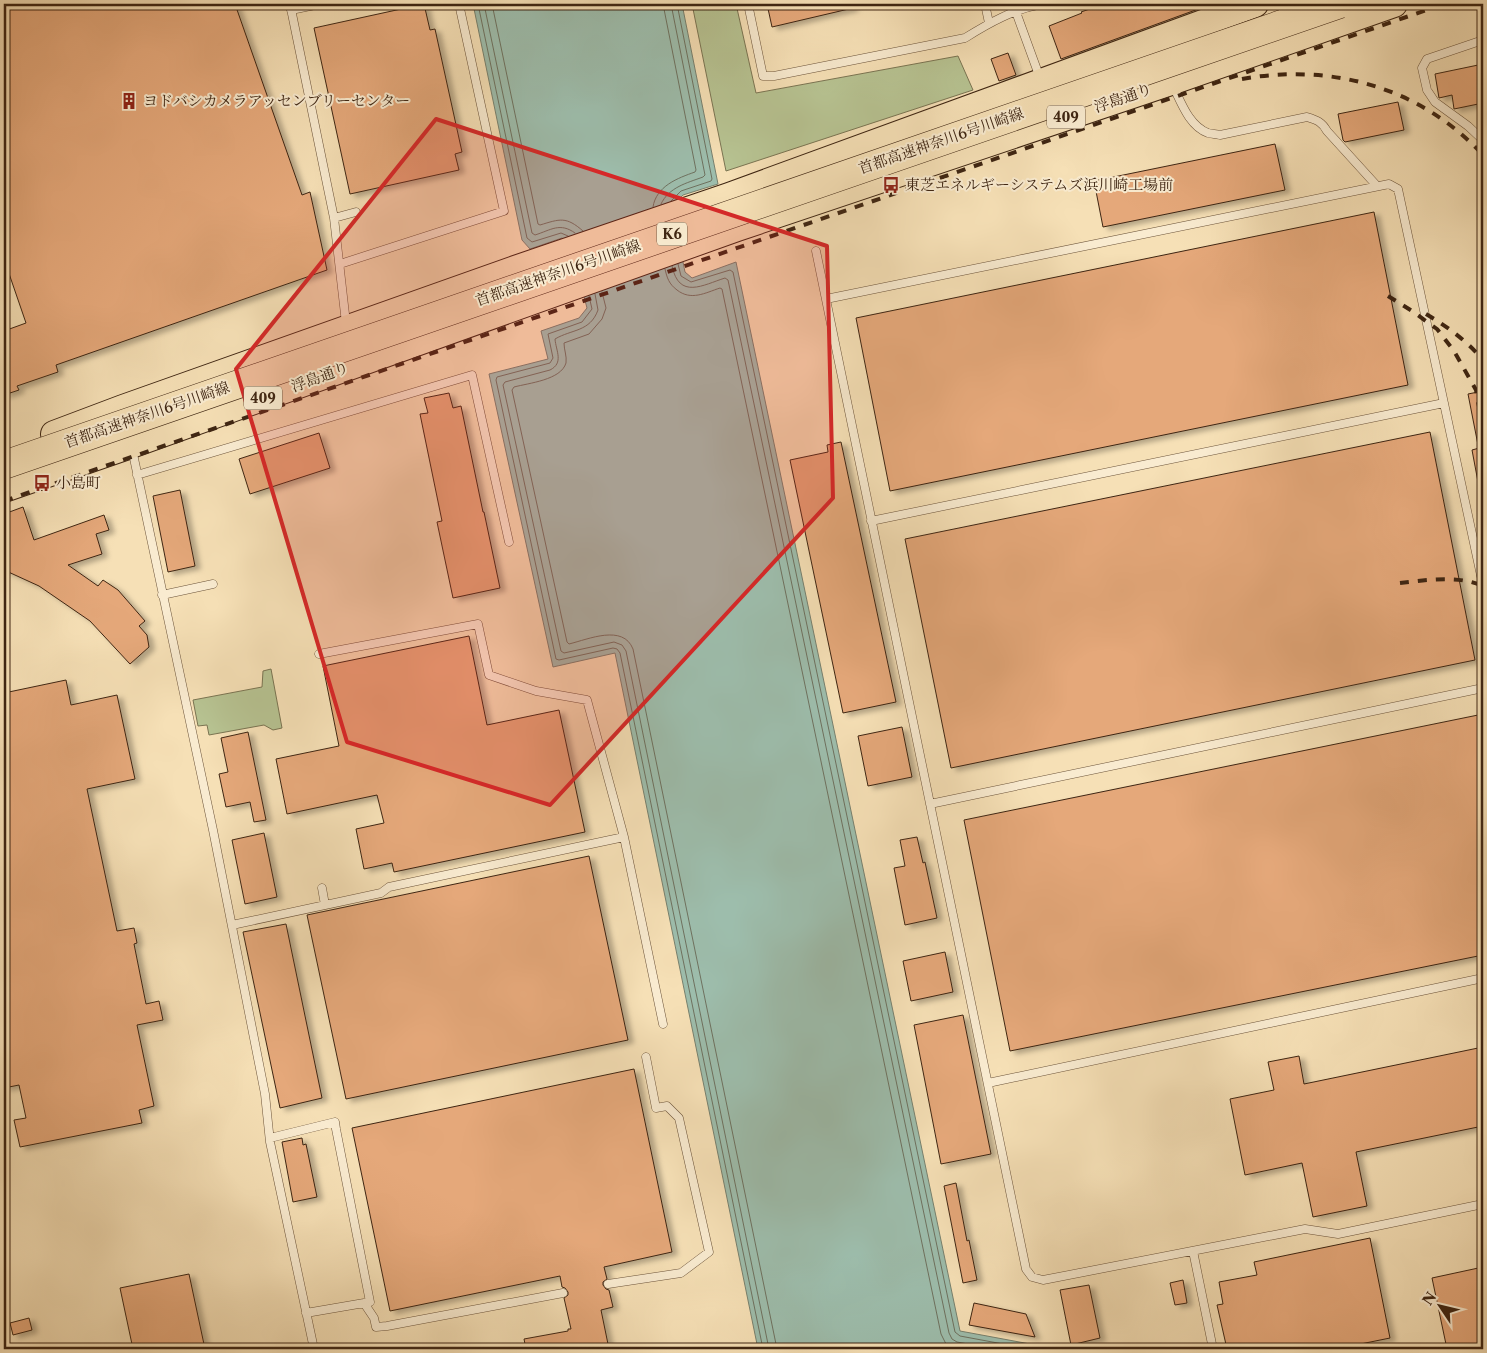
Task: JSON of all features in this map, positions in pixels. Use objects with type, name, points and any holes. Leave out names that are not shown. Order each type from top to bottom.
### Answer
[{"type":"highway","name":"浮島通り","points":[[4,453],[128,429],[360,363],[737,228],[1047,97],[1256,4]]},
{"type":"highway","name":"首都高速神奈川6号川崎線","points":[[4,453],[1307,4]]},
{"type":"highway","name":"首都高速神奈川6号川崎線","points":[[4,465],[1340,4]]},
{"type":"highway","name":"浮島通り","points":[[4,489],[128,429],[347,329],[515,269],[729,196],[1047,97],[1171,82],[1394,4]]},
{"type":"highway","points":[[4,482],[309,359]]},
{"type":"lane","points":[[320,4],[291,7],[334,218],[347,329],[360,363]]},
{"type":"lane","points":[[340,264],[504,211],[459,4]]},
{"type":"lane","points":[[748,4],[763,76],[774,76],[965,38],[989,23],[1030,6],[1042,4]]},
{"type":"lane","points":[[985,4],[989,23]]},
{"type":"lane","points":[[1016,12],[1047,97]]},
{"type":"lane","points":[[1483,40],[1427,59],[1422,68],[1427,90],[1435,102],[1468,126],[1483,140]]},
{"type":"lane","points":[[1171,82],[1188,116],[1198,127],[1208,133],[1220,135],[1307,117],[1317,120],[1323,124],[1377,186]]},
{"type":"lane","points":[[826,299],[1389,184],[1398,189],[1483,585]]},
{"type":"lane","points":[[334,218],[356,212]]},
{"type":"lane","points":[[816,251],[1026,1269],[1032,1277],[1043,1280],[1305,1229],[1338,1234],[1483,1204]]},
{"type":"lane","points":[[137,475],[472,375],[509,542]]},
{"type":"lane","points":[[871,521],[1444,403]]},
{"type":"lane","points":[[128,429],[213,830],[265,1094],[270,1138],[314,1349]]},
{"type":"lane","points":[[162,595],[213,584]]},
{"type":"lane","points":[[319,654],[478,624],[489,675],[536,691],[587,700],[624,837],[663,1024]]},
{"type":"lane","points":[[930,804],[1483,688]]},
{"type":"lane","points":[[232,924],[381,893],[389,887],[624,837]]},
{"type":"lane","points":[[322,888],[325,905]]},
{"type":"lane","points":[[988,1082],[1483,978]]},
{"type":"lane","points":[[608,1284],[680,1273],[709,1252],[679,1118],[667,1106],[656,1108],[646,1057]]},
{"type":"lane","points":[[270,1138],[335,1122],[370,1302],[306,1314]]},
{"type":"lane","points":[[1193,1251],[1213,1349]]},
{"type":"lane","points":[[364,1303],[374,1318],[376,1326],[388,1326],[564,1293]]},
{"type":"highlighted area","points":[[436,119],[827,246],[833,498],[550,805],[347,742],[236,369]]},
{"type":"green space","points":[[692,4],[736,4],[756,93],[958,56],[973,90],[726,171]]},
{"type":"green space","points":[[271,669],[282,728],[273,730],[264,725],[209,735],[207,725],[198,726],[193,700],[262,687],[263,671]]},
{"type":"water","points":[[473,4],[682,4],[718,184],[683,195],[672,207],[685,272],[692,278],[736,262],[960,1331],[1057,1349],[758,1349],[615,653],[553,667],[489,374],[548,359],[541,331],[579,318],[587,308],[570,244],[562,238],[530,249],[522,240]]},
{"type":"building","name":"ヨドバシカメラアッセンブリーセンター","points":[[4,4],[235,4],[302,195],[310,192],[327,270],[56,365],[58,372],[17,386],[19,390],[4,395],[4,331],[26,323],[4,259]]},
{"type":"building","points":[[424,4],[430,30],[435,29],[462,152],[455,154],[459,170],[350,194],[314,28]]},
{"type":"building","points":[[767,4],[852,4],[853,8],[772,27]]},
{"type":"building","points":[[1104,4],[1212,4],[1061,59],[1049,26]]},
{"type":"building","points":[[1008,53],[1016,75],[999,81],[991,59]]},
{"type":"building","points":[[1483,64],[1483,103],[1454,109],[1452,95],[1439,98],[1435,74]]},
{"type":"building","points":[[1398,102],[1404,130],[1345,142],[1343,140],[1338,114]]},
{"type":"building","points":[[1275,144],[1285,190],[1103,227],[1094,181]]},
{"type":"building","points":[[1374,212],[1408,385],[890,491],[856,318]]},
{"type":"building","points":[[1483,391],[1483,445],[1478,445],[1468,394]]},
{"type":"building","points":[[449,393],[453,408],[461,406],[500,588],[453,598],[437,522],[442,521],[420,414],[428,413],[424,398]]},
{"type":"building","points":[[1430,432],[1475,660],[951,768],[905,539]]},
{"type":"building","points":[[319,433],[330,468],[250,494],[239,459]]},
{"type":"building","points":[[841,442],[896,702],[843,713],[790,460],[828,452],[827,445]]},
{"type":"building","points":[[1483,447],[1483,481],[1478,482],[1472,450]]},
{"type":"building","points":[[180,490],[195,566],[168,572],[153,496]]},
{"type":"building","points":[[23,507],[34,540],[104,515],[109,530],[96,534],[102,554],[68,565],[98,586],[103,580],[118,590],[145,621],[139,626],[147,635],[149,647],[130,664],[90,621],[39,586],[4,570],[4,514]]},
{"type":"building","points":[[469,636],[487,725],[559,710],[585,832],[394,872],[392,863],[364,869],[356,829],[384,823],[377,795],[287,814],[276,759],[339,746],[323,666]]},
{"type":"building","points":[[66,680],[71,705],[117,695],[135,779],[87,789],[117,931],[134,928],[137,943],[134,944],[146,1004],[159,1001],[163,1020],[137,1025],[154,1106],[139,1110],[142,1123],[20,1147],[14,1120],[26,1118],[19,1085],[4,1088],[4,693]]},
{"type":"building","points":[[1483,714],[1483,955],[1010,1051],[964,820]]},
{"type":"building","points":[[902,727],[912,777],[868,786],[858,736]]},
{"type":"building","points":[[248,732],[266,820],[254,822],[250,802],[226,807],[219,774],[228,772],[221,738]]},
{"type":"building","points":[[264,833],[277,897],[245,904],[232,840]]},
{"type":"building","points":[[917,837],[923,863],[925,862],[937,918],[905,925],[894,868],[905,866],[900,840]]},
{"type":"building","points":[[589,856],[628,1040],[346,1099],[307,915]]},
{"type":"building","points":[[286,924],[322,1098],[280,1108],[243,932]]},
{"type":"building","points":[[945,952],[953,992],[911,1001],[903,961]]},
{"type":"building","points":[[963,1015],[991,1154],[941,1164],[914,1025]]},
{"type":"building","points":[[1483,1047],[1483,1126],[1356,1152],[1367,1206],[1313,1217],[1302,1163],[1245,1175],[1230,1099],[1274,1090],[1268,1062],[1299,1056],[1304,1084]]},
{"type":"building","points":[[634,1069],[672,1252],[604,1267],[607,1279],[603,1282],[603,1285],[609,1290],[613,1307],[601,1310],[609,1349],[526,1349],[524,1339],[571,1329],[564,1298],[568,1295],[568,1292],[562,1287],[560,1276],[390,1311],[352,1128]]},
{"type":"building","points":[[302,1138],[303,1145],[306,1144],[317,1197],[293,1202],[282,1142]]},
{"type":"building","points":[[956,1183],[967,1241],[969,1240],[977,1280],[963,1283],[944,1186]]},
{"type":"building","points":[[1370,1238],[1390,1338],[1336,1349],[1227,1349],[1217,1305],[1223,1304],[1219,1282],[1257,1275],[1254,1262]]},
{"type":"building","points":[[1483,1267],[1483,1349],[1447,1349],[1432,1278]]},
{"type":"building","points":[[189,1274],[205,1349],[133,1349],[120,1288]]},
{"type":"building","points":[[1183,1280],[1187,1303],[1175,1305],[1170,1283]]},
{"type":"building","points":[[1089,1285],[1100,1338],[1071,1345],[1060,1290]]},
{"type":"building","points":[[974,1303],[1026,1314],[1035,1337],[969,1325]]},
{"type":"building","points":[[29,1318],[32,1330],[13,1335],[10,1323]]},
{"type":"railway","points":[[4,501],[1444,4]]},
{"type":"railway","points":[[1242,79],[1276,75],[1309,75],[1341,78],[1373,85],[1403,97],[1431,112],[1458,132],[1483,155]]},
{"type":"railway","points":[[1388,296],[1437,329],[1454,351],[1476,390],[1483,429]]},
{"type":"railway","points":[[1426,314],[1457,335],[1483,360]]},
{"type":"railway","points":[[1400,583],[1453,579],[1483,586]]},
{"type":"railway","points":[[1480,890],[1483,903]]},
{"type":"place","name":"ヨドバシカメラアッセンブリーセンター","points":[[129,101]]},
{"type":"place","name":"東芝エネルギーシステムズ浜川崎工場前","points":[[891,185]]},
{"type":"place","name":"小島町","points":[[42,483]]}]
